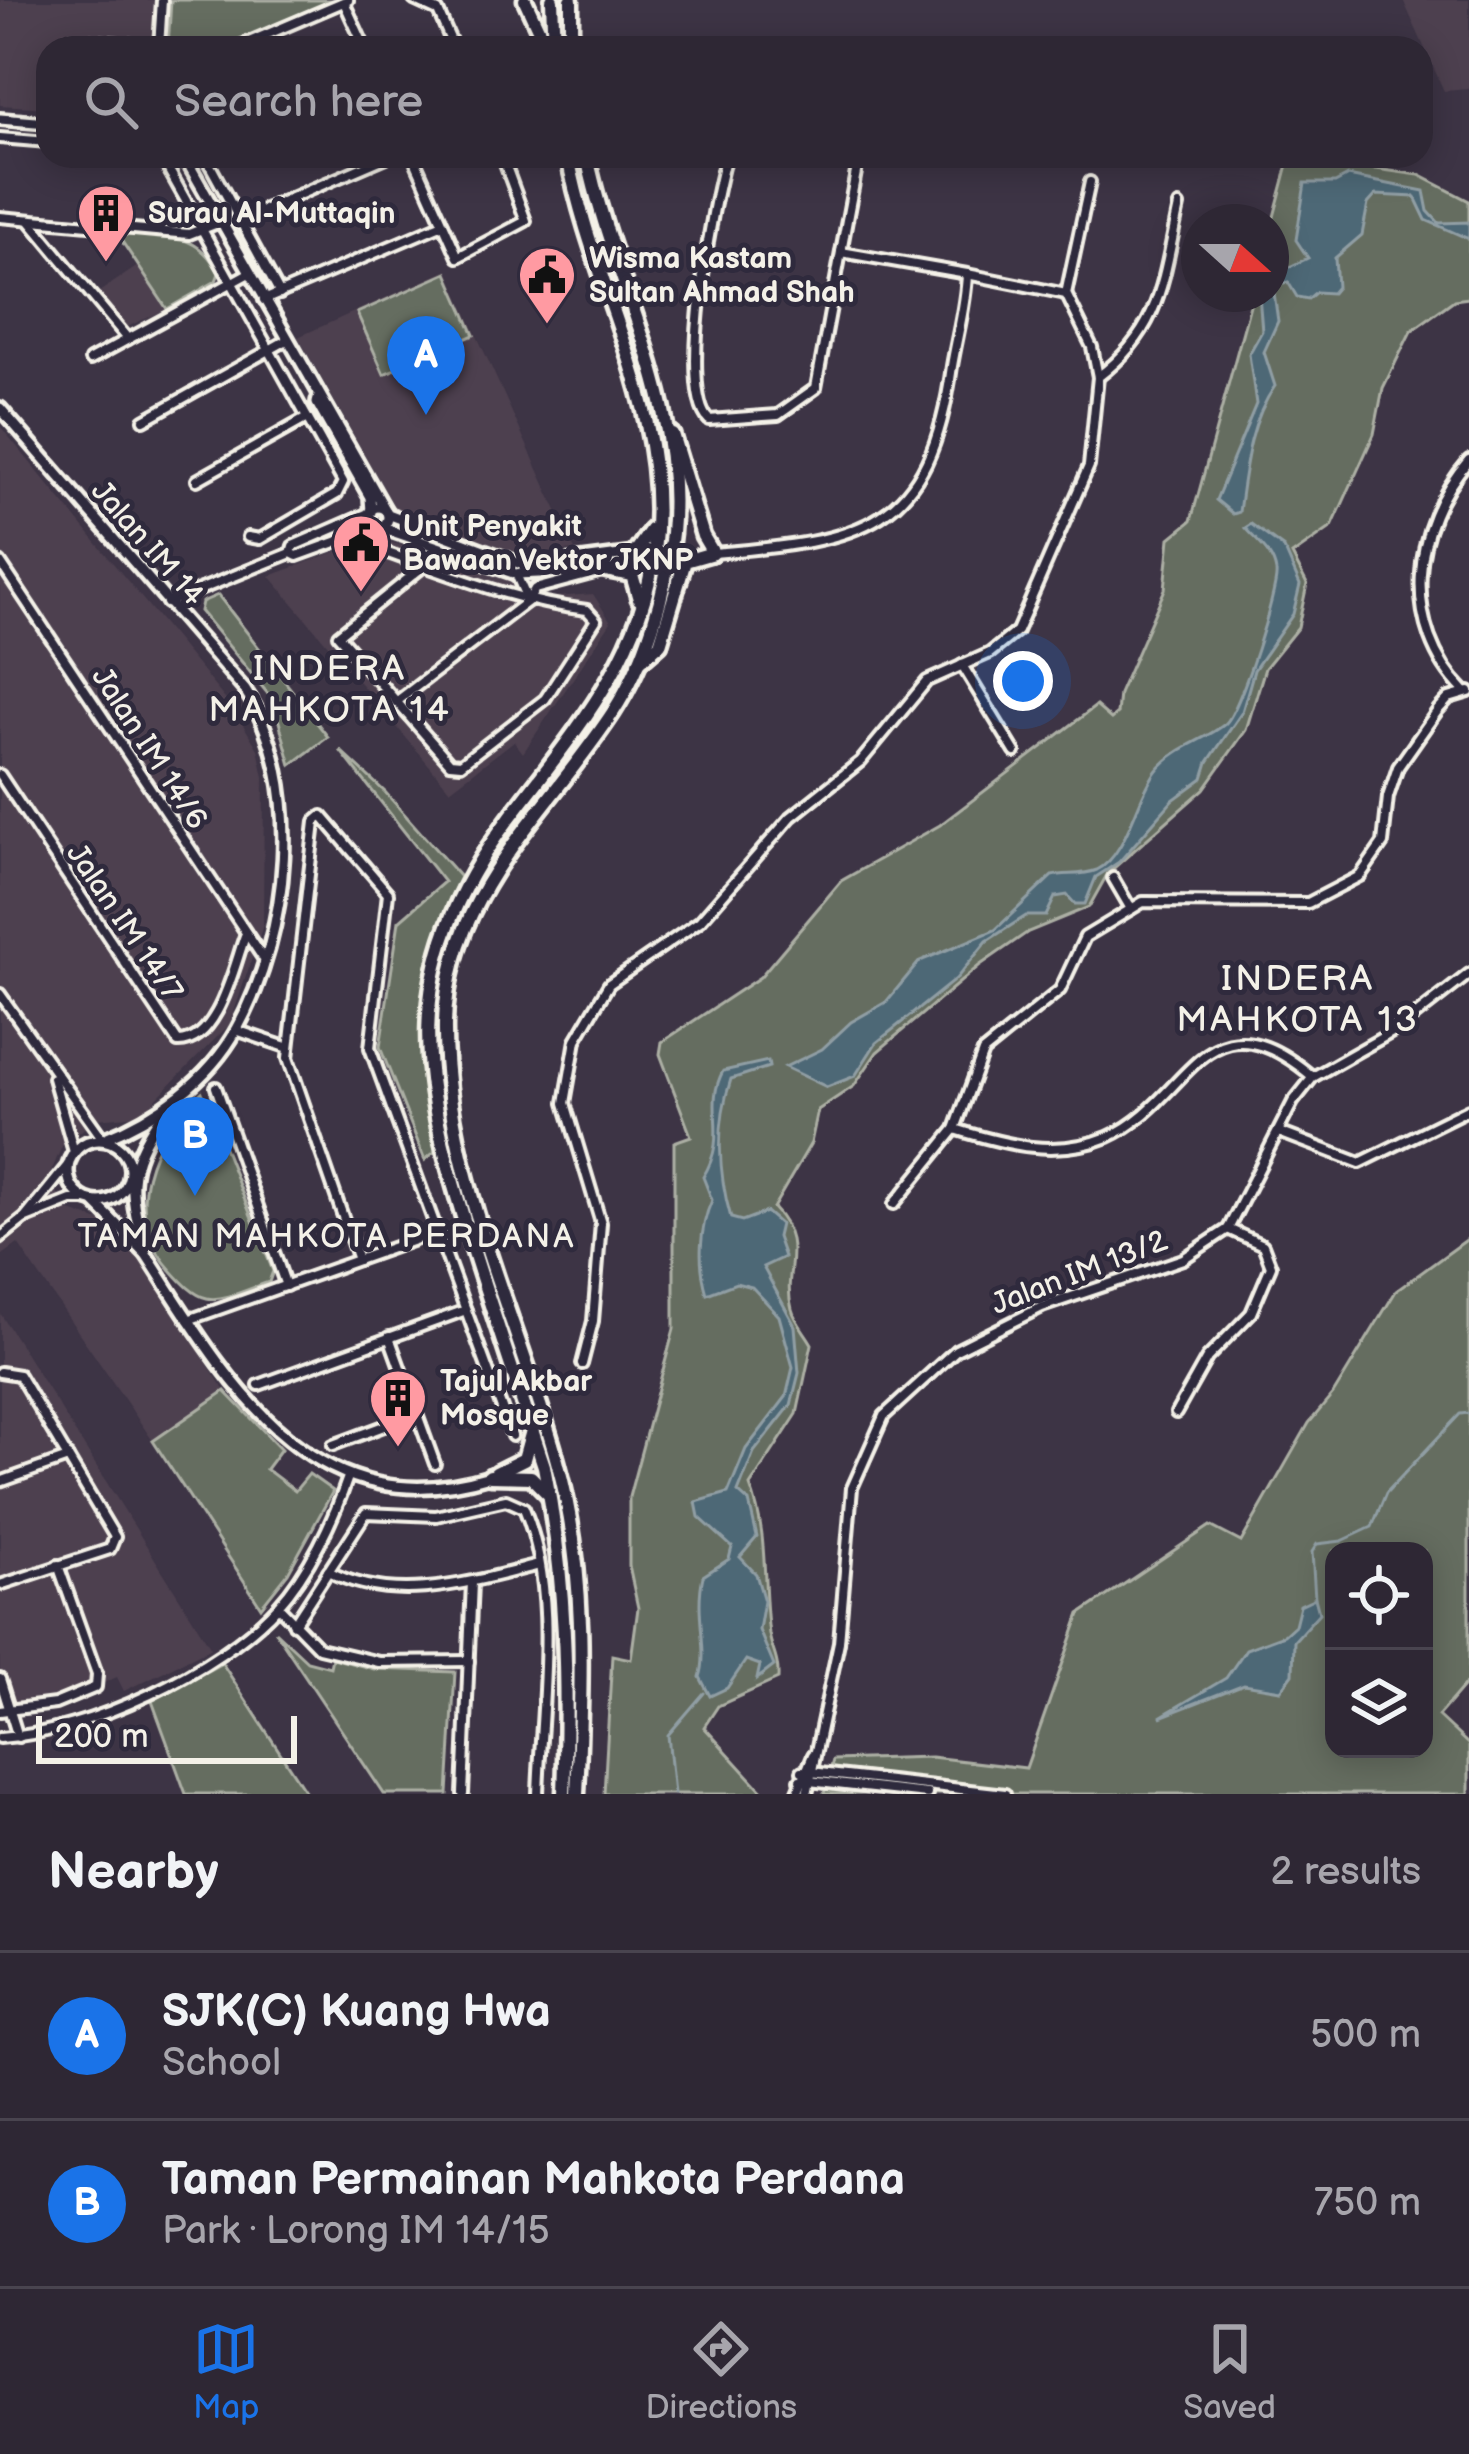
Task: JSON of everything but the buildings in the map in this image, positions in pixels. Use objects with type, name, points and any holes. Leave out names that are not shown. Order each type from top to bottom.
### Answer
[{"type":"main road","points":[[525,0],[544,36]]},
{"type":"main road","points":[[550,36],[551,0]]},
{"type":"main road","points":[[571,0],[571,36]]},
{"type":"main road","points":[[564,1794],[563,1584],[551,1502],[442,1153],[429,1086],[428,1012],[455,900],[478,860],[601,699],[629,641],[653,563],[656,515],[649,415],[602,279],[571,168]]},
{"type":"main road","points":[[591,168],[703,536],[713,553],[685,561],[660,644],[637,664]]},
{"type":"main road","points":[[577,1794],[580,1650],[570,1517],[462,1151],[448,1088],[445,1018],[458,942],[486,879],[615,709],[637,664],[670,550],[667,422]]},
{"type":"main road","points":[[635,553],[648,540],[656,515]]},
{"type":"main road","points":[[607,570],[626,571],[639,586],[629,641]]},
{"type":"main road","points":[[490,1476],[524,1459],[531,1427]]},
{"type":"main road","points":[[490,1476],[531,1477],[551,1502]]},
{"type":"street","points":[[160,36],[162,0]]},
{"type":"street","points":[[414,0],[438,11],[449,36]]},
{"type":"street","points":[[263,36],[346,1],[360,36]]},
{"type":"street","points":[[0,119],[36,121]]},
{"type":"street","points":[[0,138],[36,141]]},
{"type":"street","points":[[171,168],[343,486],[260,539],[248,537]]},
{"type":"street","points":[[191,168],[387,513]]},
{"type":"street","points":[[212,168],[280,294]]},
{"type":"street","points":[[240,220],[361,168]]},
{"type":"street","points":[[418,168],[458,257],[522,226],[528,215],[507,168]]},
{"type":"street","points":[[724,168],[709,240],[696,379],[698,408],[709,420],[778,415],[816,388],[857,168]]},
{"type":"street","points":[[582,1364],[593,1321],[601,1223],[565,1103],[570,1057],[592,1007],[609,984],[718,904],[791,817],[862,761],[927,681],[1005,644],[1027,614],[1089,466],[1098,377],[1092,347],[1066,294],[1090,182]]},
{"type":"street","points":[[1098,377],[1128,352],[1151,323],[1179,206]]},
{"type":"street","points":[[0,218],[183,233],[220,222]]},
{"type":"street","points":[[28,220],[128,339]]},
{"type":"street","points":[[264,300],[443,224]]},
{"type":"street","points":[[841,252],[1066,294]]},
{"type":"street","points":[[90,360],[249,273]]},
{"type":"street","points":[[713,553],[842,536],[902,501],[934,455],[944,423],[967,274]]},
{"type":"street","points":[[144,420],[287,340]]},
{"type":"street","points":[[319,396],[317,403],[370,497],[370,521],[378,527],[516,574],[607,570]]},
{"type":"street","name":"Jalan IM 14","points":[[0,408],[244,690],[270,738],[282,817],[280,868],[263,958],[236,1030],[167,1106]]},
{"type":"street","points":[[197,480],[307,418]]},
{"type":"street","points":[[894,1204],[955,1129],[987,1048],[1060,990],[1079,942],[1156,899],[1308,903],[1360,876],[1383,843],[1388,796],[1399,767],[1438,710],[1466,692],[1430,646],[1418,594],[1439,511],[1469,460]]},
{"type":"street","points":[[166,603],[291,553],[295,545],[370,512],[387,513],[530,567],[635,553]]},
{"type":"street","points":[[291,553],[297,556],[378,527],[387,513]]},
{"type":"street","points":[[376,549],[528,601],[586,610],[596,627],[545,699],[461,764],[450,763],[338,635],[425,566]]},
{"type":"street","name":"Jalan IM 14/6","points":[[0,562],[263,958]]},
{"type":"street","points":[[396,702],[542,586],[607,570]]},
{"type":"street","points":[[516,574],[528,601]]},
{"type":"street","points":[[962,665],[1015,752]]},
{"type":"street","name":"Jalan IM 14/7","points":[[0,775],[178,1042],[187,1043],[215,1012],[245,934]]},
{"type":"street","points":[[358,1260],[289,1048],[315,823],[320,817],[332,820],[385,885],[389,900],[370,1048],[512,1436]]},
{"type":"street","points":[[1113,878],[1131,909]]},
{"type":"street","points":[[1176,1413],[1208,1358],[1251,1313],[1271,1266],[1263,1245],[1228,1229],[1313,1077],[1401,1028],[1469,974]]},
{"type":"street","points":[[0,994],[104,1139],[124,1150],[146,1254]]},
{"type":"street","points":[[236,1030],[289,1048]]},
{"type":"street","points":[[955,1129],[1018,1146],[1074,1148],[1126,1126],[1203,1057],[1239,1042],[1279,1049],[1313,1077]]},
{"type":"street","points":[[0,1238],[25,1219],[74,1152],[48,1065]]},
{"type":"street","points":[[216,1087],[286,1286]]},
{"type":"street","points":[[74,1152],[167,1106]]},
{"type":"street","points":[[25,1219],[71,1200],[113,1199],[129,1180],[167,1106]]},
{"type":"street","points":[[1279,1132],[1360,1163],[1469,1109]]},
{"type":"street","points":[[68,1165],[72,1186],[146,1254],[221,1370],[257,1410],[320,1462],[348,1477],[420,1489],[490,1476]]},
{"type":"street","name":"Jalan IM 13/2","points":[[797,1794],[814,1754],[839,1642],[852,1488],[884,1416],[938,1363],[1002,1325],[1183,1258],[1228,1229]]},
{"type":"street","points":[[188,1320],[437,1232]]},
{"type":"street","points":[[259,1385],[466,1310]]},
{"type":"street","points":[[388,1337],[435,1464]]},
{"type":"street","points":[[0,1372],[19,1375],[115,1544],[0,1585]]},
{"type":"street","points":[[333,1445],[416,1414]]},
{"type":"street","points":[[0,1482],[68,1458]]},
{"type":"street","points":[[0,1738],[75,1725],[168,1682],[229,1646],[278,1606],[314,1552],[348,1477]]},
{"type":"street","points":[[294,1624],[360,1518],[373,1512],[436,1516],[512,1501],[524,1508],[544,1604],[538,1794]]},
{"type":"street","points":[[0,1711],[92,1691],[98,1681],[58,1565]]},
{"type":"street","points":[[328,1571],[396,1589],[472,1582],[539,1565]]},
{"type":"street","points":[[463,1794],[472,1582]]},
{"type":"street","points":[[278,1606],[316,1647],[376,1662],[469,1660]]},
{"type":"street","points":[[0,1678],[18,1737]]},
{"type":"street","points":[[806,1776],[1005,1794]]},
{"type":"street","points":[[806,1776],[926,1794]]},
{"type":"street","name":"Jalan IM 13/2","points":[[806,1776],[807,1794]]},
{"type":"shaded area","points":[[0,0],[171,0],[169,36],[36,36],[36,107],[0,105]]},
{"type":"shaded area","points":[[1403,0],[1469,0],[1469,89],[1444,91],[1433,67],[1433,36],[1419,36]]},
{"type":"shaded area","points":[[138,266],[167,309],[127,327],[99,292]]},
{"type":"shaded area","points":[[448,270],[575,550],[524,555],[396,510],[298,337]]},
{"type":"shaded area","points":[[0,426],[234,710],[258,749],[264,777],[263,925],[230,1024],[140,1115],[96,1119],[62,1146],[49,1177],[67,1210],[109,1224],[126,1239],[225,1391],[153,1441],[18,1244],[0,1257]]},
{"type":"shaded area","points":[[375,537],[542,592],[544,598],[593,594],[611,622],[523,753],[514,741],[450,790],[270,576]]},
{"type":"shaded area","points":[[0,1313],[211,1648],[124,1691],[117,1677],[55,1704],[0,1711]]},
{"type":"green space","points":[[171,0],[348,0],[263,36],[169,36]]},
{"type":"green space","points":[[1287,168],[1369,168],[1419,175],[1469,201],[1469,298],[1454,300],[1411,331],[1383,388],[1374,434],[1332,527],[1292,555],[1307,584],[1298,627],[1265,668],[1246,730],[1204,789],[1108,873],[1089,907],[1028,932],[979,966],[877,1052],[854,1086],[818,1110],[811,1143],[773,1208],[790,1234],[792,1309],[812,1344],[797,1414],[750,1486],[763,1541],[769,1634],[778,1679],[718,1706],[704,1727],[765,1794],[604,1794],[612,1655],[631,1659],[638,1608],[629,1566],[629,1497],[674,1329],[674,1142],[691,1136],[660,1054],[662,1042],[760,977],[841,881],[940,825],[1096,706],[1111,719],[1117,714],[1119,694],[1165,589],[1170,538],[1191,521],[1248,312],[1289,312],[1289,204],[1277,204]]},
{"type":"green space","points":[[117,234],[188,242],[210,259],[219,273],[216,281],[167,309]]},
{"type":"green space","points":[[447,273],[474,335],[384,374],[357,313]]},
{"type":"green space","points":[[218,595],[328,737],[291,765],[273,700],[200,611],[202,602]]},
{"type":"green space","points":[[340,750],[385,792],[460,877],[445,911],[427,978],[423,1045],[436,1151],[425,1160],[380,1047],[399,921],[444,882]]},
{"type":"green space","points":[[202,1092],[273,1271],[269,1282],[214,1299],[187,1287],[155,1248],[144,1200],[156,1153],[168,1131]]},
{"type":"green space","points":[[1469,1238],[1469,1680],[1438,1716],[1469,1745],[1469,1794],[824,1794],[833,1760],[931,1757],[1026,1768],[1080,1614],[1210,1526],[1241,1542],[1309,1423],[1334,1393],[1396,1291]]},
{"type":"green space","points":[[225,1391],[281,1449],[266,1469],[295,1491],[309,1474],[333,1491],[288,1573],[261,1607],[153,1441]]},
{"type":"green space","points":[[275,1631],[307,1661],[330,1667],[332,1658],[374,1669],[455,1672],[448,1794],[384,1794]]},
{"type":"green space","points":[[222,1663],[307,1794],[186,1794],[152,1701]]},
{"type":"water","points":[[1348,176],[1424,191],[1428,211],[1439,223],[1469,222],[1469,239],[1426,220],[1415,197],[1376,195],[1368,204],[1362,235],[1335,258],[1337,287],[1332,293],[1316,292],[1308,299],[1297,297],[1289,284],[1289,267],[1308,258],[1296,240],[1305,183],[1335,183]]},
{"type":"water","points":[[1260,312],[1277,312],[1278,321],[1264,352],[1275,386],[1254,431],[1239,512],[1233,514],[1216,500],[1256,404],[1249,354],[1262,331]]},
{"type":"water","points":[[1251,524],[1284,548],[1300,585],[1293,614],[1254,670],[1242,712],[1208,762],[1203,778],[1173,800],[1119,862],[1096,877],[1085,904],[1075,904],[1067,895],[1055,897],[1046,916],[1026,916],[987,941],[956,979],[876,1043],[855,1076],[827,1087],[785,1067],[822,1049],[851,1022],[886,1002],[920,961],[995,930],[1052,876],[1091,872],[1107,863],[1124,839],[1157,770],[1225,724],[1239,698],[1265,624],[1276,572],[1268,553],[1245,528]]},
{"type":"water","points":[[768,1061],[769,1067],[731,1079],[720,1148],[731,1218],[742,1221],[766,1212],[780,1224],[777,1237],[784,1257],[763,1267],[795,1326],[799,1373],[791,1405],[754,1452],[738,1492],[749,1502],[757,1537],[740,1557],[756,1574],[764,1601],[759,1630],[774,1666],[757,1679],[760,1665],[746,1660],[727,1688],[710,1696],[700,1677],[703,1576],[729,1559],[732,1547],[699,1517],[696,1502],[728,1493],[746,1449],[786,1397],[793,1367],[779,1316],[752,1287],[736,1283],[707,1294],[701,1247],[712,1200],[703,1177],[715,1147],[715,1097],[723,1071]]},
{"type":"water","points":[[1315,1598],[1319,1613],[1294,1641],[1293,1674],[1281,1690],[1244,1684],[1160,1717],[1226,1678],[1246,1649],[1284,1635],[1295,1625],[1300,1605]]},
{"type":"waterway","points":[[1315,1598],[1312,1552],[1317,1544],[1342,1541],[1372,1527],[1386,1493],[1460,1414],[1469,1413]]},
{"type":"waterway","points":[[674,1794],[668,1735],[704,1693]]},
{"type":"place","name":"Surau Al-Muttaqin","points":[[106,264]]},
{"type":"place","name":"Wisma Kastam Sultan Ahmad Shah","points":[[547,326]]},
{"type":"place","name":"SJK(C) Kuang Hwa","points":[[426,415]]},
{"type":"place","name":"Unit Penyakit Bawaan Vektor JKNP","points":[[361,594]]},
{"type":"place","name":"Taman Permainan Mahkota Perdana","points":[[195,1196]]},
{"type":"place","name":"Tajul Akbar Mosque","points":[[398,1449]]},
{"type":"district","name":"INDERA MAHKOTA 14","points":[[330,688]]},
{"type":"district","name":"INDERA MAHKOTA 13","points":[[1298,998]]},
{"type":"district","name":"TAMAN MAHKOTA PERDANA","points":[[327,1235]]}]
